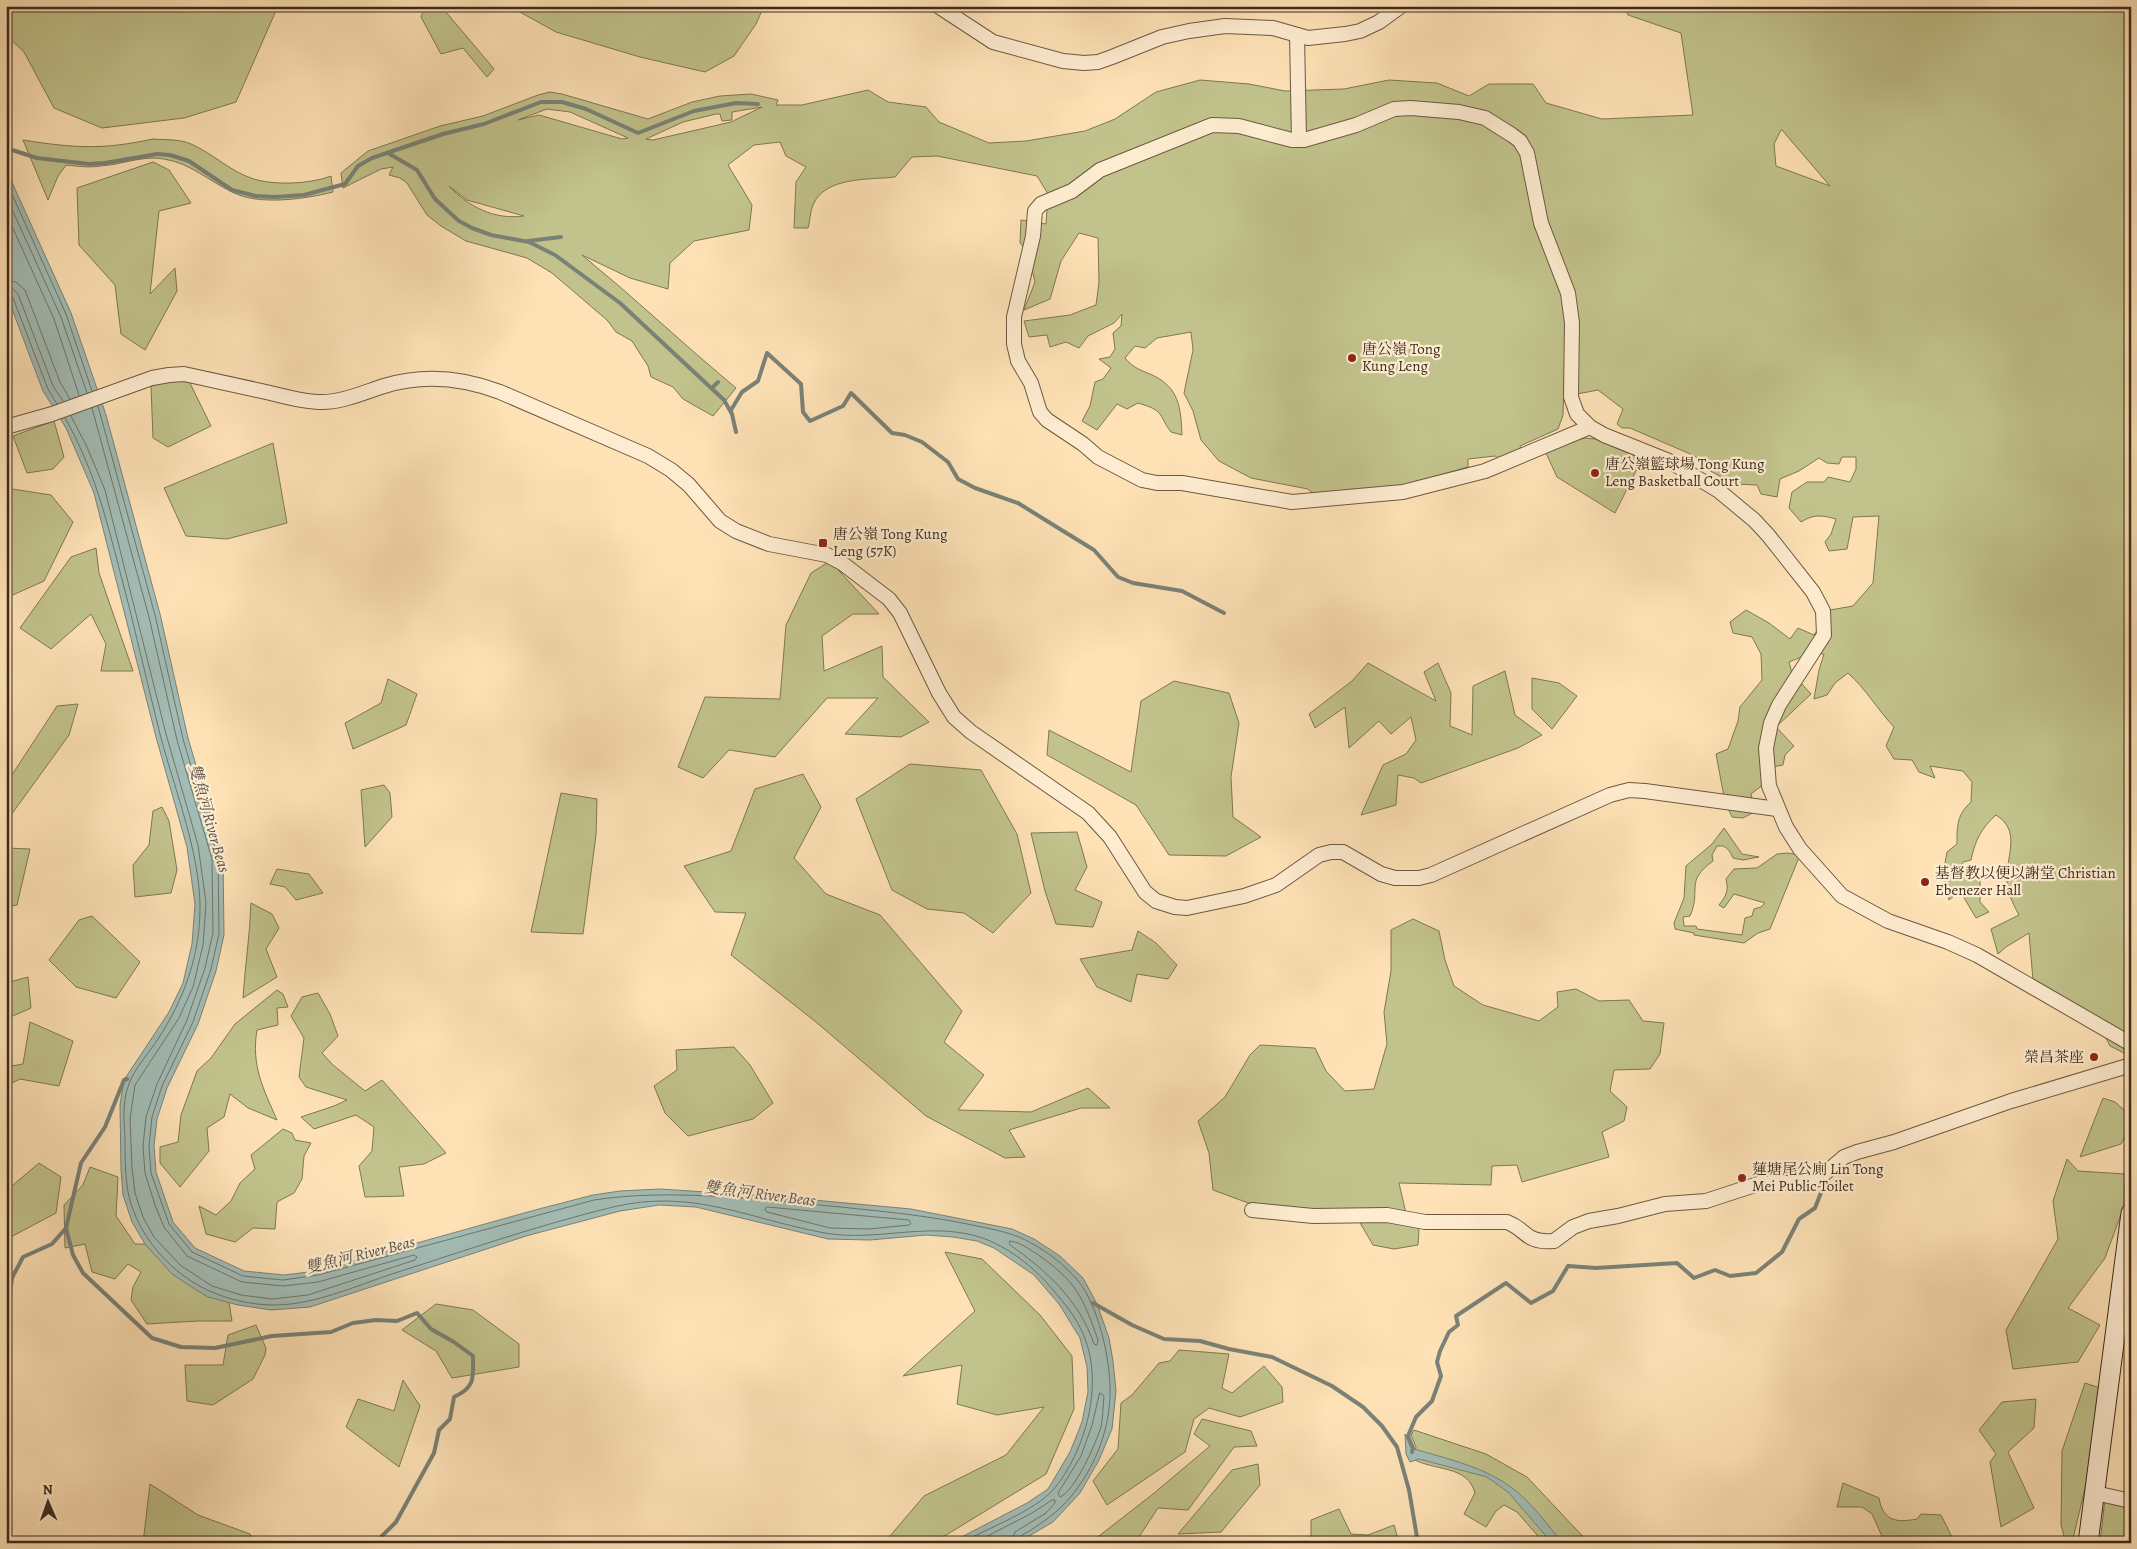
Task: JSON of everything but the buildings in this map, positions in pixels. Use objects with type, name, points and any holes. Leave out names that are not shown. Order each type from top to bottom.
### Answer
[{"type":"main road","points":[[2088,1543],[2131,1213]]},
{"type":"street","points":[[938,6],[993,42],[1063,61],[1084,63],[1098,62],[1162,37],[1189,30],[1225,26],[1273,28],[1308,38],[1360,31],[1379,22],[1402,6]]},
{"type":"street","points":[[1297,35],[1299,140]]},
{"type":"street","points":[[1590,427],[1485,471],[1403,492],[1292,502],[1182,483],[1157,483],[1142,480],[1098,457],[1047,420],[1040,412],[1031,383],[1018,361],[1012,332],[1033,236],[1033,217],[1037,207],[1072,191],[1100,170],[1195,130],[1212,125],[1239,126],[1292,140],[1299,140],[1321,136],[1356,125],[1394,109],[1411,108],[1459,112],[1485,118],[1498,124],[1520,141],[1527,153],[1541,222],[1568,293],[1572,323],[1571,398],[1573,408],[1590,427],[1604,435],[1669,461],[1719,491],[1754,520],[1768,535],[1820,602],[1824,615],[1824,635],[1780,705],[1768,735],[1766,770],[1768,786],[1777,809],[1800,849],[1842,896],[1888,921],[1970,951],[2131,1044]]},
{"type":"street","points":[[6,427],[52,414],[152,378],[176,374],[184,374],[298,400],[321,402],[334,402],[391,384],[410,381],[458,380],[500,392],[648,456],[671,470],[689,485],[720,521],[736,531],[769,544],[827,555],[842,563],[890,598],[900,613],[939,693],[954,717],[971,732],[1088,813],[1110,837],[1145,892],[1156,901],[1175,907],[1187,908],[1244,896],[1276,885],[1319,855],[1331,852],[1343,852],[1381,874],[1395,878],[1419,878],[1610,795],[1629,790],[1777,809]]},
{"type":"street","points":[[1252,1210],[1313,1216],[1387,1215],[1425,1222],[1507,1222],[1514,1224],[1524,1235],[1534,1240],[1554,1241],[1572,1227],[1589,1221],[1613,1218],[1665,1204],[1706,1201],[1758,1184],[1818,1179],[1844,1157],[1856,1152],[1894,1142],[2012,1101],[2131,1065]]},
{"type":"street","points":[[2095,1493],[2131,1501]]},
{"type":"green space","points":[[6,6],[278,6],[236,102],[184,118],[102,128],[54,108],[24,52],[6,35]]},
{"type":"green space","points":[[425,6],[441,6],[494,69],[487,77],[463,48],[441,54],[421,17]]},
{"type":"green space","points":[[509,6],[764,6],[756,24],[734,56],[705,72],[640,57],[556,32]]},
{"type":"green space","points":[[1624,6],[2131,6],[2131,1053],[2128,1055],[2110,1046],[2100,1026],[2033,980],[2029,933],[1998,954],[1991,929],[2019,915],[2007,886],[2010,835],[2008,827],[1996,815],[1983,830],[1974,847],[1971,860],[1963,862],[1958,877],[1980,879],[1980,902],[1989,912],[1976,918],[1960,891],[1949,900],[1943,874],[1947,852],[1957,844],[1960,816],[1971,802],[1972,782],[1963,771],[1930,766],[1935,778],[1919,772],[1912,760],[1894,759],[1886,746],[1894,727],[1848,673],[1835,683],[1827,695],[1814,699],[1824,654],[1809,654],[1789,662],[1792,673],[1811,694],[1776,727],[1794,746],[1785,755],[1783,765],[1772,767],[1764,784],[1751,794],[1753,804],[1760,809],[1743,818],[1732,817],[1725,802],[1716,754],[1728,749],[1738,721],[1740,707],[1762,680],[1761,654],[1752,637],[1733,633],[1730,622],[1746,610],[1769,623],[1790,639],[1798,628],[1814,635],[1830,610],[1853,606],[1873,583],[1879,516],[1853,517],[1847,549],[1829,551],[1825,542],[1831,534],[1836,519],[1818,516],[1801,522],[1789,508],[1792,492],[1807,482],[1824,482],[1828,477],[1850,482],[1856,469],[1856,457],[1842,457],[1839,464],[1827,463],[1819,458],[1799,471],[1780,479],[1777,497],[1761,494],[1757,485],[1734,484],[1705,468],[1695,456],[1630,428],[1622,428],[1617,424],[1623,409],[1598,390],[1577,394],[1577,385],[1564,381],[1563,415],[1558,429],[1520,446],[1522,453],[1509,464],[1495,456],[1468,459],[1468,467],[1390,491],[1321,500],[1308,489],[1251,478],[1219,461],[1201,440],[1193,411],[1184,393],[1193,350],[1191,332],[1157,338],[1145,348],[1135,346],[1125,358],[1134,366],[1161,380],[1173,392],[1177,399],[1181,416],[1182,435],[1171,432],[1159,413],[1153,408],[1138,403],[1127,409],[1117,404],[1097,430],[1082,421],[1090,406],[1095,382],[1103,379],[1111,368],[1099,359],[1110,357],[1115,349],[1113,333],[1121,326],[1122,314],[1114,323],[1088,336],[1079,348],[1066,342],[1050,347],[1047,335],[1029,337],[1024,321],[1070,315],[1096,305],[1099,283],[1098,238],[1079,233],[1061,261],[1050,299],[1024,310],[1035,282],[1028,252],[1020,243],[1021,220],[1046,224],[1048,194],[1037,176],[937,156],[912,157],[895,177],[849,181],[827,189],[813,205],[808,228],[794,228],[796,182],[806,167],[786,156],[780,142],[754,145],[728,165],[752,205],[749,230],[694,241],[670,263],[668,289],[630,278],[582,255],[736,388],[713,416],[683,399],[673,387],[651,377],[648,366],[632,341],[616,332],[607,320],[552,273],[527,258],[466,241],[441,226],[427,215],[407,183],[400,178],[389,175],[393,167],[381,169],[343,188],[341,173],[368,151],[440,126],[483,116],[550,92],[648,119],[692,102],[720,96],[751,94],[778,100],[776,105],[802,105],[868,90],[888,102],[926,107],[939,122],[989,143],[1026,141],[1085,131],[1115,119],[1156,92],[1200,80],[1249,84],[1285,91],[1344,89],[1389,80],[1437,83],[1469,96],[1489,84],[1533,84],[1546,103],[1602,119],[1693,115],[1681,33],[1628,15]],"holes":[[[762,107],[731,122],[653,140],[646,139],[683,122],[716,114],[720,114],[722,121],[732,120],[732,112]],[[547,109],[570,112],[628,138],[622,139],[539,115],[518,120]],[[1782,130],[1830,186],[1776,166],[1774,144]],[[449,186],[467,200],[524,216],[513,217],[492,214],[474,206]]]},
{"type":"green space","points":[[153,139],[187,142],[243,175],[260,181],[291,183],[313,181],[331,176],[333,192],[296,199],[255,199],[232,192],[182,164],[164,159],[148,158],[96,167],[66,165],[58,176],[48,200],[23,140],[88,147],[135,143]]},
{"type":"green space","points":[[153,162],[169,170],[191,203],[159,211],[150,294],[175,268],[177,291],[145,350],[121,334],[115,285],[79,245],[77,188]]},
{"type":"green space","points":[[187,377],[211,426],[168,447],[153,438],[151,386]]},
{"type":"green space","points":[[54,421],[64,457],[53,469],[27,473],[13,436]]},
{"type":"green space","name":"唐公嶺籃球場 Tong Kung Leng Basketball Court","points":[[1585,438],[1595,439],[1642,459],[1615,513],[1557,477],[1546,453],[1569,442]]},
{"type":"green space","points":[[273,443],[287,523],[227,539],[186,536],[164,488]]},
{"type":"green space","points":[[6,488],[51,495],[73,522],[44,581],[6,598]]},
{"type":"green space","points":[[96,548],[99,573],[133,671],[101,671],[106,644],[91,614],[51,649],[20,628],[71,557]]},
{"type":"green space","points":[[830,561],[879,614],[853,614],[822,636],[824,671],[882,646],[883,677],[929,722],[901,737],[845,734],[878,698],[827,698],[775,757],[729,750],[703,778],[678,767],[705,697],[780,699],[786,625],[811,573]]},
{"type":"green space","points":[[1368,663],[1436,701],[1424,672],[1438,663],[1451,693],[1450,726],[1472,735],[1473,686],[1505,671],[1515,715],[1542,735],[1518,748],[1421,783],[1414,778],[1398,775],[1396,805],[1361,815],[1383,765],[1406,754],[1416,740],[1411,717],[1391,734],[1379,721],[1349,748],[1345,707],[1315,728],[1309,714],[1352,681]]},
{"type":"green space","points":[[1532,678],[1559,683],[1577,696],[1552,729],[1532,709]]},
{"type":"green space","points":[[388,679],[417,694],[406,725],[353,749],[345,723],[381,703]]},
{"type":"green space","points":[[1174,681],[1229,693],[1239,723],[1231,777],[1233,817],[1261,837],[1226,856],[1169,855],[1136,805],[1047,755],[1049,730],[1131,772],[1141,701]]},
{"type":"green space","points":[[78,704],[69,735],[6,822],[6,784],[57,706]]},
{"type":"green space","points":[[910,764],[981,770],[1017,834],[1031,893],[993,933],[964,913],[927,909],[892,890],[856,799]]},
{"type":"green space","points":[[803,774],[821,807],[794,858],[826,894],[880,915],[962,1011],[944,1042],[984,1075],[958,1110],[1031,1112],[1088,1088],[1110,1108],[1081,1108],[1009,1130],[1025,1157],[1005,1158],[926,1116],[816,1022],[731,955],[746,913],[715,912],[684,866],[731,851],[755,789]]},
{"type":"green space","points":[[384,785],[390,793],[392,817],[365,847],[361,790]]},
{"type":"green space","points":[[561,793],[597,799],[596,835],[583,934],[531,932]]},
{"type":"green space","points":[[162,807],[169,821],[177,870],[171,893],[135,897],[133,865],[149,845],[153,811]]},
{"type":"green space","points":[[1724,828],[1742,854],[1759,857],[1743,860],[1733,858],[1723,846],[1717,846],[1712,855],[1713,861],[1704,868],[1696,881],[1693,907],[1690,916],[1683,917],[1684,926],[1696,926],[1697,929],[1742,935],[1745,918],[1752,916],[1754,909],[1761,907],[1765,903],[1734,894],[1724,908],[1719,905],[1726,893],[1726,879],[1734,869],[1757,868],[1777,854],[1800,855],[1770,929],[1758,933],[1744,943],[1694,935],[1694,933],[1675,929],[1674,923],[1684,898],[1686,866],[1712,844]]},
{"type":"green space","points":[[1077,832],[1087,867],[1075,890],[1102,902],[1093,927],[1056,924],[1045,891],[1031,833]]},
{"type":"green space","points":[[6,848],[30,849],[17,905],[6,907]]},
{"type":"green space","points":[[277,869],[309,874],[323,893],[296,900],[285,887],[270,884]]},
{"type":"green space","points":[[251,903],[272,914],[279,928],[266,949],[277,977],[243,998],[250,927]]},
{"type":"green space","points":[[92,916],[140,962],[116,998],[76,987],[49,960],[79,920]]},
{"type":"green space","points":[[1413,919],[1439,931],[1445,960],[1454,986],[1483,1005],[1539,1021],[1558,1007],[1557,992],[1576,989],[1599,1001],[1629,1000],[1643,1021],[1664,1023],[1660,1054],[1650,1069],[1614,1070],[1610,1091],[1627,1107],[1624,1121],[1602,1132],[1609,1157],[1522,1182],[1517,1165],[1492,1166],[1491,1185],[1399,1183],[1407,1218],[1419,1230],[1418,1245],[1394,1249],[1373,1245],[1356,1216],[1270,1211],[1213,1190],[1209,1153],[1198,1121],[1225,1097],[1250,1055],[1260,1045],[1315,1048],[1326,1071],[1345,1091],[1374,1089],[1387,1044],[1384,1012],[1391,971],[1391,930]]},
{"type":"green space","points":[[1138,931],[1156,943],[1177,965],[1168,979],[1137,974],[1131,1002],[1097,987],[1080,959],[1132,950]]},
{"type":"green space","points":[[28,977],[31,1008],[6,1019],[6,983]]},
{"type":"green space","points":[[277,990],[283,994],[288,1007],[277,1008],[278,1025],[257,1030],[256,1054],[260,1076],[277,1120],[248,1108],[230,1094],[224,1117],[207,1128],[209,1151],[180,1187],[160,1163],[160,1147],[178,1142],[181,1115],[197,1071],[211,1058],[235,1024]]},
{"type":"green space","points":[[318,993],[330,1014],[338,1036],[322,1053],[333,1065],[365,1091],[382,1080],[446,1153],[424,1164],[399,1167],[404,1196],[365,1197],[359,1166],[372,1151],[374,1127],[356,1115],[314,1129],[301,1117],[347,1100],[306,1087],[299,1077],[304,1038],[291,1016],[302,997]]},
{"type":"green space","points":[[30,1022],[73,1041],[59,1086],[20,1079],[6,1086],[6,1067],[23,1064]]},
{"type":"green space","points":[[734,1047],[750,1065],[773,1103],[753,1119],[688,1136],[665,1113],[654,1086],[677,1070],[676,1050]]},
{"type":"green space","points":[[2103,1098],[2115,1102],[2131,1116],[2131,1125],[2121,1144],[2080,1157]]},
{"type":"green space","points":[[283,1129],[292,1133],[295,1140],[311,1143],[304,1156],[302,1179],[294,1193],[277,1202],[275,1229],[253,1228],[235,1242],[206,1234],[199,1206],[216,1215],[231,1201],[240,1183],[255,1169],[251,1155]]},
{"type":"green space","points":[[2067,1159],[2078,1171],[2125,1174],[2124,1206],[2105,1258],[2068,1308],[2100,1325],[2078,1362],[2013,1369],[2006,1330],[2058,1239],[2053,1201]]},
{"type":"green space","points":[[39,1163],[61,1177],[56,1213],[7,1239],[6,1191]]},
{"type":"green space","points":[[90,1167],[118,1177],[116,1216],[135,1244],[145,1244],[182,1280],[215,1298],[229,1302],[232,1321],[147,1324],[131,1300],[133,1287],[141,1272],[128,1264],[115,1279],[92,1272],[85,1244],[65,1248],[64,1205],[83,1185]]},
{"type":"green space","points":[[945,1252],[982,1259],[1040,1315],[1072,1356],[1074,1409],[1046,1474],[933,1543],[884,1543],[924,1496],[1006,1455],[1044,1407],[997,1415],[957,1404],[962,1365],[903,1376],[975,1311]]},
{"type":"green space","points":[[436,1304],[473,1310],[519,1344],[519,1367],[452,1378],[436,1351],[402,1330]]},
{"type":"green space","points":[[256,1325],[266,1348],[265,1355],[253,1379],[213,1405],[187,1401],[185,1365],[223,1365],[228,1335]]},
{"type":"green space","points":[[1179,1350],[1229,1354],[1222,1388],[1232,1393],[1264,1366],[1282,1387],[1283,1402],[1240,1417],[1209,1408],[1194,1419],[1185,1452],[1107,1505],[1093,1481],[1118,1449],[1121,1403],[1132,1395],[1159,1363],[1170,1361]]},
{"type":"green space","points":[[403,1380],[420,1406],[399,1467],[346,1427],[358,1399],[394,1411]]},
{"type":"green space","points":[[2085,1383],[2100,1388],[2086,1484],[2072,1543],[2066,1543],[2061,1525],[2062,1451]]},
{"type":"green space","points":[[2036,1399],[2034,1428],[2008,1452],[2034,1508],[2001,1527],[1990,1462],[1996,1454],[1979,1430],[2002,1402]]},
{"type":"green space","points":[[1202,1419],[1251,1431],[1257,1446],[1234,1447],[1188,1510],[1158,1508],[1135,1543],[1090,1543],[1210,1446],[1194,1434]]},
{"type":"green space","points":[[1414,1430],[1486,1454],[1527,1477],[1589,1543],[1544,1543],[1517,1512],[1504,1505],[1496,1511],[1486,1527],[1464,1514],[1475,1493],[1471,1484],[1458,1473],[1413,1459],[1416,1447],[1411,1435]]},
{"type":"green space","points":[[1258,1464],[1260,1485],[1221,1532],[1178,1534],[1232,1470]]},
{"type":"green space","points":[[1843,1483],[1879,1498],[1884,1512],[1892,1519],[1903,1521],[1917,1519],[1921,1514],[1941,1515],[1955,1543],[1885,1543],[1872,1514],[1862,1507],[1837,1507]]},
{"type":"green space","points":[[150,1484],[198,1515],[250,1534],[254,1543],[143,1543]]},
{"type":"green space","points":[[2105,1499],[2131,1507],[2131,1543],[2100,1543]]},
{"type":"green space","points":[[1339,1509],[1351,1534],[1368,1535],[1394,1525],[1399,1543],[1311,1543],[1311,1520]]},
{"type":"water","name":"雙魚河 River Beas","points":[[6,169],[71,313],[106,415],[160,614],[188,738],[223,857],[224,935],[216,971],[198,1024],[167,1088],[157,1119],[154,1146],[156,1172],[173,1222],[195,1248],[244,1271],[284,1275],[317,1271],[535,1210],[593,1195],[620,1191],[660,1189],[781,1197],[911,1209],[1012,1229],[1034,1239],[1060,1256],[1083,1278],[1097,1304],[1109,1338],[1113,1361],[1116,1391],[1112,1429],[1099,1460],[1080,1493],[1053,1522],[1017,1543],[950,1543],[1027,1503],[1048,1489],[1070,1452],[1082,1422],[1088,1392],[1087,1367],[1080,1338],[1059,1304],[1034,1275],[994,1248],[977,1241],[926,1235],[870,1240],[828,1239],[696,1207],[659,1205],[620,1211],[526,1236],[310,1307],[271,1310],[238,1305],[208,1297],[172,1274],[145,1244],[132,1222],[123,1195],[120,1105],[124,1080],[169,1012],[183,983],[192,944],[195,904],[187,847],[156,737],[94,493],[66,428],[43,391],[6,293]]},
{"type":"water","points":[[1405,1434],[1411,1448],[1480,1470],[1505,1483],[1529,1503],[1562,1543],[1552,1543],[1508,1492],[1487,1477],[1419,1459],[1410,1462],[1406,1454]]},
{"type":"waterway","points":[[6,148],[37,158],[89,164],[157,154],[170,155],[189,161],[232,190],[256,196],[275,197],[304,195],[345,184],[358,166],[372,158],[443,134],[484,124],[541,102],[562,102],[586,109],[638,133],[694,111],[736,103],[758,104]]},
{"type":"waterway","points":[[388,153],[417,170],[435,199],[459,221],[491,235],[529,242],[555,255],[620,303],[724,400],[732,414],[736,432]]},
{"type":"waterway","points":[[528,241],[561,237]]},
{"type":"waterway","points":[[731,410],[742,392],[758,381],[767,353],[801,384],[803,412],[810,421],[843,406],[851,393],[892,433],[905,435],[922,442],[948,462],[958,479],[975,488],[1018,503],[1094,550],[1118,577],[1133,583],[1182,591],[1224,613]]},
{"type":"waterway","points":[[712,388],[718,382]]},
{"type":"waterway","points":[[6,1322],[12,1278],[23,1257],[52,1244],[66,1228],[81,1163],[105,1127],[124,1080],[127,1079]]},
{"type":"waterway","points":[[1412,1452],[1413,1448],[1408,1436],[1416,1417],[1432,1401],[1441,1376],[1437,1362],[1440,1351],[1449,1332],[1458,1325],[1456,1316],[1506,1283],[1531,1303],[1553,1291],[1568,1266],[1596,1268],[1677,1263],[1694,1278],[1715,1270],[1730,1276],[1756,1273],[1782,1252],[1799,1219],[1815,1208],[1822,1190]]},
{"type":"waterway","points":[[66,1228],[73,1255],[83,1273],[152,1338],[181,1347],[215,1348],[272,1336],[331,1332],[353,1323],[376,1320],[397,1321],[417,1313],[431,1329],[454,1342],[473,1356],[473,1376],[470,1385],[454,1397],[450,1419],[439,1430],[434,1453],[396,1522],[375,1543]]},
{"type":"waterway","points":[[1093,1303],[1132,1325],[1164,1339],[1200,1341],[1229,1349],[1272,1357],[1332,1386],[1363,1407],[1382,1426],[1397,1447],[1409,1490],[1418,1543]]},
{"type":"place","name":"唐公嶺 Tong Kung Leng","points":[[1352,358]]},
{"type":"place","name":"唐公嶺籃球場 Tong Kung Leng Basketball Court","points":[[1595,473]]},
{"type":"place","name":"唐公嶺 Tong Kung Leng (57K)","points":[[823,543]]},
{"type":"place","name":"基督教以便以謝堂 Christian Ebenezer Hall","points":[[1925,882]]},
{"type":"place","name":"榮昌茶座","points":[[2094,1057]]},
{"type":"place","name":"蓮塘尾公廁 Lin Tong Mei Public Toilet","points":[[1742,1178]]}]
